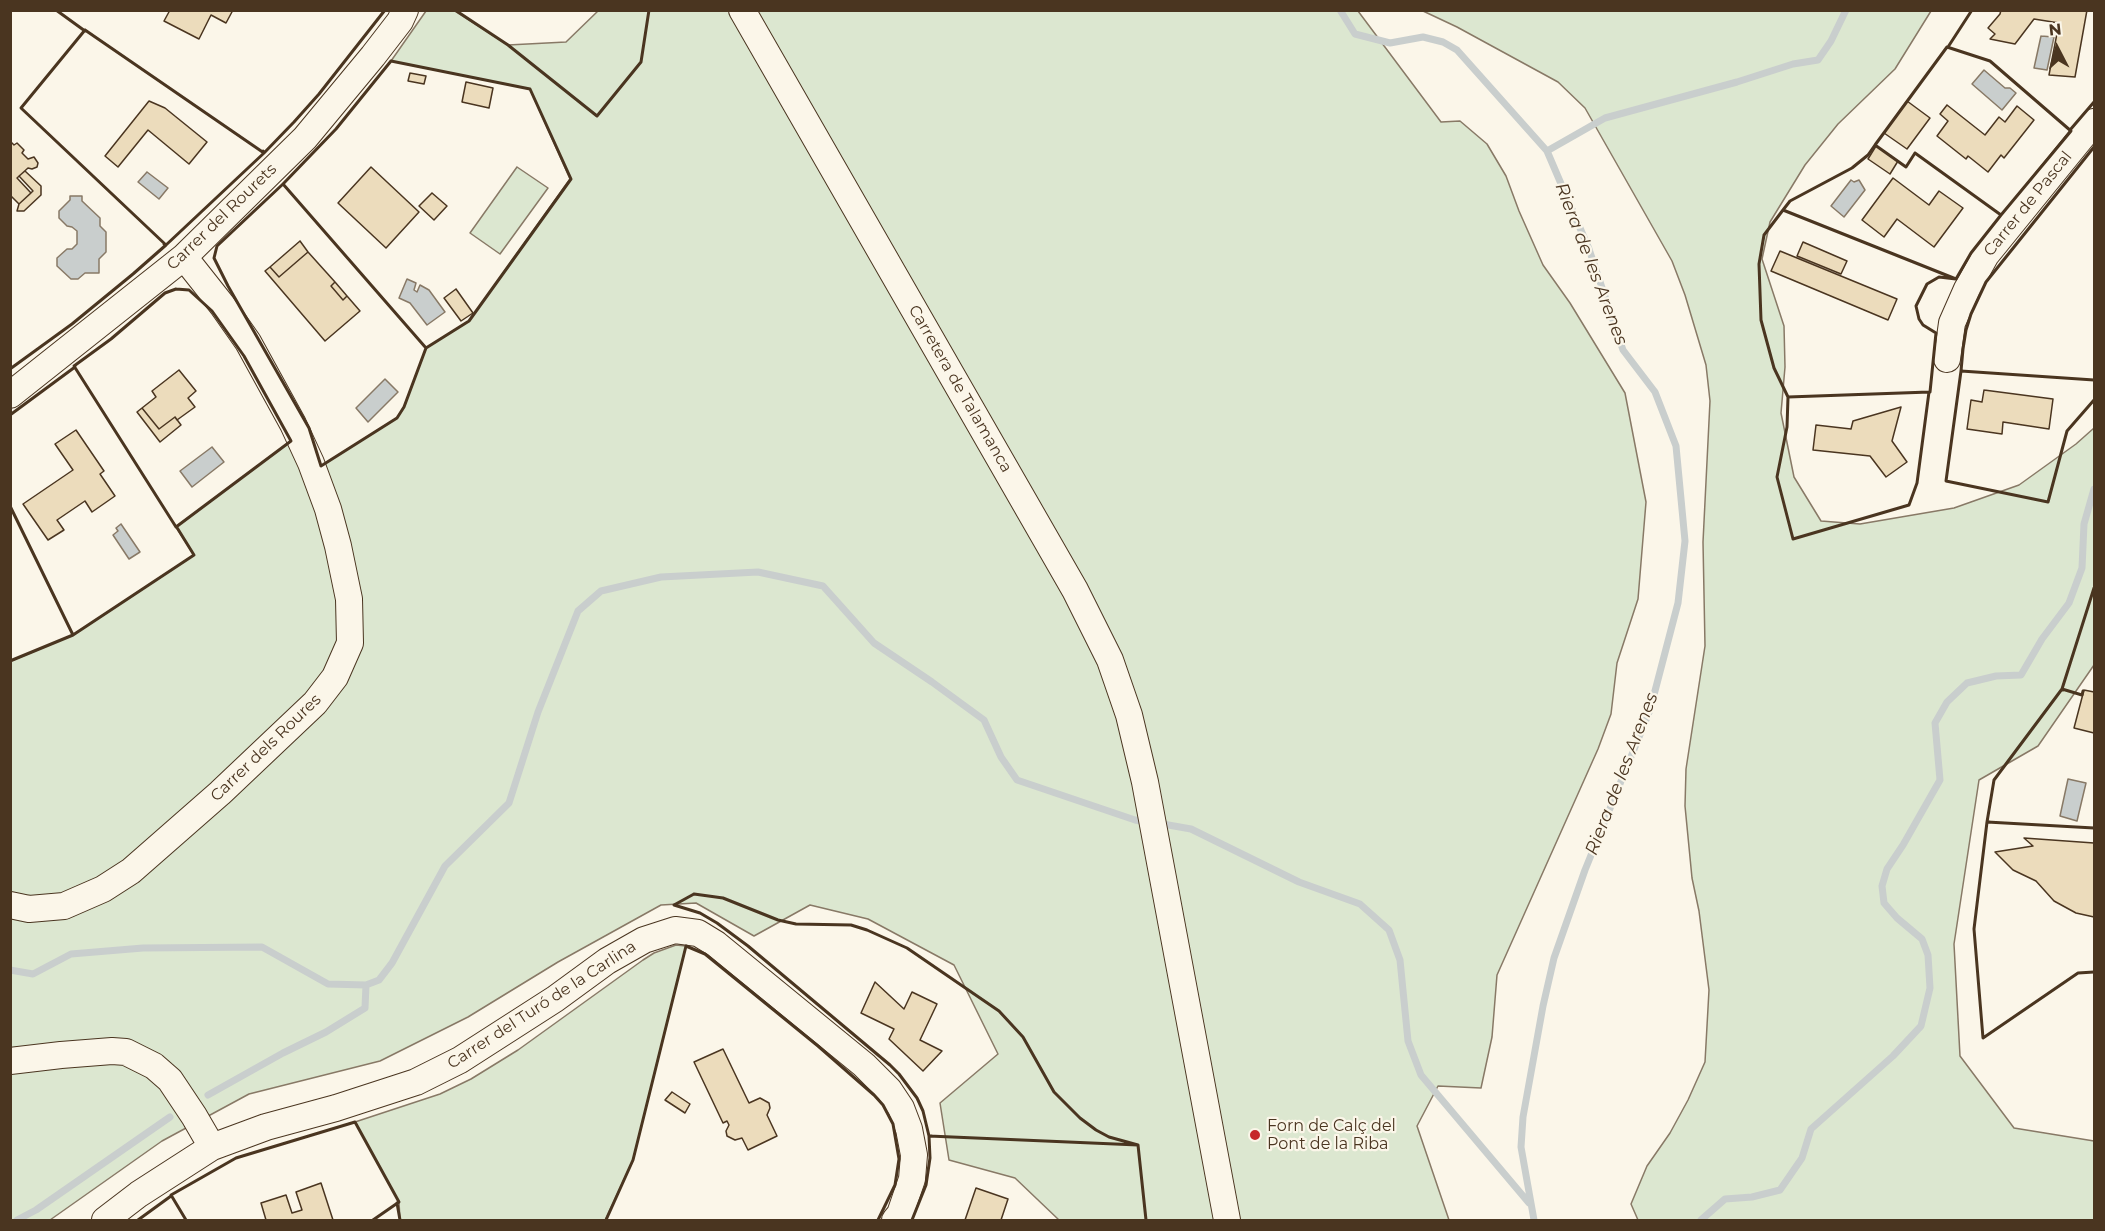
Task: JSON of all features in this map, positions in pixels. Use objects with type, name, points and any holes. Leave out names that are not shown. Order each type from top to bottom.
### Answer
[{"type":"street","name":"Carrer del Rourets","points":[[10,395],[184,257],[305,138],[373,56],[400,21],[405,10]]},
{"type":"street","name":"Carretera de Talamanca","points":[[742,10],[1075,590],[1120,686],[1145,782],[1227,1221]]},
{"type":"street","name":"Carrer de Pascal","points":[[1947,358],[1952,323],[1986,255],[2094,122]]},
{"type":"street","name":"Carrer dels Roures","points":[[10,905],[29,909],[64,906],[103,889],[131,871],[220,794],[315,703],[335,677],[350,643],[349,599],[338,546],[328,509],[311,463],[293,424],[248,342],[184,257]]},
{"type":"street","name":"Carrer del Turó de la Carlina","points":[[105,1221],[139,1194],[212,1147],[266,1127],[336,1108],[416,1082],[460,1060],[513,1027],[607,961],[644,940],[675,930],[698,933],[716,944],[864,1065],[889,1089],[901,1108],[909,1129],[914,1155],[912,1179],[900,1214],[895,1221]]},
{"type":"street","points":[[10,1061],[60,1055],[126,1052],[154,1066],[170,1080],[212,1147]]},
{"type":"green space","points":[[599,10],[1358,11],[1441,122],[1460,121],[1487,144],[1506,176],[1543,265],[1570,303],[1625,393],[1646,502],[1638,599],[1617,663],[1611,714],[1598,749],[1497,975],[1492,1037],[1481,1088],[1438,1086],[1417,1126],[1449,1220],[1059,1220],[1015,1178],[949,1160],[940,1103],[998,1054],[954,965],[868,919],[810,905],[754,936],[696,903],[661,905],[558,962],[468,1017],[380,1061],[249,1094],[162,1141],[50,1220],[11,1220],[11,661],[73,635],[194,555],[176,527],[291,441],[321,466],[397,418],[404,407],[426,348],[469,321],[570,179],[530,89],[391,61],[426,11],[455,11],[508,45],[566,42]]},
{"type":"green space","points":[[1423,11],[1931,11],[1895,69],[1838,124],[1805,165],[1770,222],[1762,259],[1784,326],[1785,367],[1781,413],[1794,477],[1821,521],[1860,524],[1954,508],[2019,485],[2076,444],[2094,428],[2094,665],[2038,746],[1979,780],[1954,944],[1960,1056],[2014,1128],[2094,1141],[2094,1220],[1638,1220],[1631,1204],[1647,1166],[1670,1133],[1705,1062],[1709,990],[1699,911],[1692,878],[1685,806],[1686,769],[1705,646],[1703,542],[1710,401],[1706,365],[1672,261],[1585,108],[1558,82]]},
{"type":"green space","points":[[517,167],[548,188],[500,254],[470,233]]},
{"type":"green space","points":[[676,945],[686,946],[633,1160],[605,1220],[400,1220],[399,1202],[355,1122],[440,1094],[471,1079],[518,1050],[643,960],[654,953]]},
{"type":"shaded area","points":[[2041,36],[2054,37],[2047,70],[2034,68]]},
{"type":"shaded area","points":[[1984,70],[2005,88],[2010,88],[2016,93],[2002,110],[1972,84]]},
{"type":"shaded area","points":[[147,172],[168,188],[159,199],[138,182]]},
{"type":"shaded area","points":[[1851,180],[1854,182],[1859,180],[1865,190],[1844,217],[1831,206]]},
{"type":"shaded area","points":[[70,196],[82,196],[82,201],[100,218],[100,226],[106,232],[106,252],[99,259],[99,273],[85,273],[78,279],[71,279],[57,266],[57,258],[77,244],[77,231],[67,226],[59,218],[59,211],[70,200]]},
{"type":"shaded area","points":[[407,279],[416,283],[414,290],[417,292],[420,285],[429,290],[445,312],[427,325],[410,303],[399,298]]},
{"type":"shaded area","points":[[385,379],[398,392],[368,422],[356,408]]},
{"type":"shaded area","points":[[212,447],[224,462],[192,487],[180,471]]},
{"type":"shaded area","points":[[121,524],[140,552],[129,559],[113,535]]},
{"type":"shaded area","points":[[2068,779],[2086,783],[2077,821],[2060,816]]},
{"type":"building","points":[[170,10],[233,10],[226,23],[211,15],[199,39],[164,21]]},
{"type":"building","points":[[2001,10],[2087,10],[2075,77],[2049,75],[2059,23],[2034,19],[2015,44],[1990,39],[1995,34],[1988,28]]},
{"type":"building","points":[[410,73],[426,76],[424,84],[408,81]]},
{"type":"building","points":[[466,82],[493,88],[489,108],[462,102]]},
{"type":"building","points":[[149,101],[165,108],[207,142],[189,164],[148,130],[118,167],[105,156]]},
{"type":"building","points":[[1907,101],[1930,118],[1907,149],[1884,133]]},
{"type":"building","points":[[1947,105],[1985,135],[1999,117],[2005,122],[2017,106],[2034,120],[2004,158],[2001,155],[1988,172],[1968,156],[1966,159],[1937,136],[1948,121],[1940,114]]},
{"type":"building","points":[[10,141],[14,145],[17,143],[24,150],[22,153],[28,159],[34,157],[38,163],[37,167],[28,168],[17,178],[31,193],[19,204],[10,195]]},
{"type":"building","points":[[1876,146],[1898,161],[1890,174],[1868,159]]},
{"type":"building","points":[[371,167],[419,212],[386,248],[338,203]]},
{"type":"building","points":[[25,171],[41,186],[41,195],[24,211],[17,211],[19,204],[33,191],[19,176]]},
{"type":"building","points":[[1893,178],[1929,205],[1939,191],[1963,208],[1934,247],[1897,219],[1884,237],[1862,220]]},
{"type":"building","points":[[432,193],[447,206],[434,220],[419,206]]},
{"type":"building","points":[[300,241],[308,252],[279,277],[270,267]]},
{"type":"building","points":[[1803,242],[1847,261],[1841,274],[1797,256]]},
{"type":"building","points":[[1780,251],[1897,299],[1888,320],[1771,271]]},
{"type":"building","points":[[308,252],[335,282],[331,286],[343,300],[347,296],[360,311],[325,341],[265,271],[270,267],[279,277]]},
{"type":"building","points":[[335,282],[347,296],[343,300],[331,286]]},
{"type":"building","points":[[456,289],[473,313],[461,321],[444,298]]},
{"type":"building","points":[[179,370],[196,391],[188,398],[195,407],[177,420],[175,417],[159,429],[142,408],[156,397],[152,391]]},
{"type":"building","points":[[1984,390],[2053,399],[2049,429],[2003,422],[2002,434],[1967,429],[1971,400],[1982,402]]},
{"type":"building","points":[[1901,407],[1892,441],[1907,462],[1886,477],[1870,456],[1813,450],[1816,425],[1851,429],[1853,421]]},
{"type":"building","points":[[142,408],[159,429],[175,417],[181,425],[160,442],[137,412]]},
{"type":"building","points":[[76,430],[104,471],[100,474],[115,496],[92,512],[85,501],[57,520],[64,530],[48,540],[23,504],[73,470],[55,444]]},
{"type":"building","points":[[2084,690],[2094,692],[2094,733],[2074,728]]},
{"type":"building","points":[[2024,838],[2094,843],[2094,917],[2076,913],[2054,901],[2036,881],[2013,870],[1995,852],[2033,846]]},
{"type":"building","points":[[875,982],[904,1009],[912,992],[937,1004],[920,1040],[942,1051],[923,1071],[889,1039],[894,1029],[861,1013]]},
{"type":"building","points":[[723,1049],[749,1103],[760,1098],[769,1103],[770,1108],[767,1115],[777,1136],[748,1150],[742,1138],[735,1140],[727,1136],[726,1131],[729,1125],[727,1121],[723,1123],[694,1062]]},
{"type":"building","points":[[672,1092],[690,1104],[685,1113],[665,1100]]},
{"type":"building","points":[[321,1183],[333,1220],[266,1220],[261,1203],[286,1195],[292,1213],[302,1210],[296,1192]]},
{"type":"building","points":[[976,1188],[1008,1199],[1001,1220],[965,1220]]},
{"type":"waterway","name":"Riera de les Arenes","points":[[1340,10],[1355,34],[1390,43],[1423,37],[1443,42],[1457,50],[1547,151],[1589,249],[1623,350],[1655,392],[1676,446],[1685,541],[1678,603],[1650,710],[1585,870],[1554,958],[1523,1117],[1521,1147],[1534,1220]]},
{"type":"waterway","points":[[1547,151],[1605,118],[1737,82],[1793,64],[1818,60],[1831,41],[1846,10]]},
{"type":"waterway","points":[[1701,1220],[1725,1199],[1752,1197],[1780,1190],[1802,1158],[1811,1129],[1893,1056],[1921,1026],[1930,988],[1928,955],[1922,939],[1897,918],[1884,903],[1882,886],[1887,869],[1940,780],[1935,723],[1947,702],[1967,683],[1996,676],[2021,675],[2042,639],[2069,603],[2082,568],[2084,524],[2094,489]]},
{"type":"waterway","points":[[10,970],[33,974],[71,954],[143,948],[262,947],[328,984],[366,985],[379,980],[392,963],[445,866],[509,803],[538,712],[578,611],[601,591],[661,577],[758,572],[823,586],[874,643],[984,720],[1001,757],[1017,780],[1146,822]]},
{"type":"waterway","points":[[1157,823],[1191,829],[1299,882],[1360,904],[1389,930],[1400,960],[1408,1041],[1421,1075],[1529,1203]]},
{"type":"waterway","points":[[208,1095],[326,1032],[365,1008],[366,985]]},
{"type":"waterway","points":[[17,1220],[36,1210],[170,1117]]},
{"type":"wall","points":[[56,10],[85,31]]},
{"type":"wall","points":[[263,151],[264,153],[319,94],[385,10]]},
{"type":"wall","points":[[455,10],[508,45],[597,116],[641,62],[649,10]]},
{"type":"wall","points":[[1948,47],[1972,10]]},
{"type":"wall","points":[[85,30],[264,153],[166,245],[21,108],[85,30]]},
{"type":"wall","points":[[1947,47],[1990,61],[2071,131],[2001,215],[1915,153],[1906,167],[1875,145],[1947,47]]},
{"type":"wall","points":[[391,61],[530,89],[571,179],[469,321],[426,348],[283,184],[336,129],[391,61]]},
{"type":"wall","points":[[2070,130],[2094,102]]},
{"type":"wall","points":[[1875,145],[1906,167],[1915,153],[2001,215],[1971,253],[1956,279],[1783,210],[1790,201],[1852,168],[1868,155],[1875,145]]},
{"type":"wall","points":[[1963,371],[1961,371],[1966,330],[1986,282],[2094,147]]},
{"type":"wall","points":[[283,184],[426,348],[404,407],[397,418],[321,466],[309,428],[214,258],[217,246],[283,184]]},
{"type":"wall","points":[[1783,210],[1956,279],[1939,277],[1927,284],[1916,306],[1923,325],[1936,333],[1930,392],[1788,397],[1774,368],[1761,320],[1759,264],[1764,235],[1783,210]]},
{"type":"wall","points":[[10,369],[72,324],[133,274],[166,245],[164,244]]},
{"type":"wall","points":[[176,289],[189,290],[212,311],[244,356],[291,441],[176,527],[74,366],[111,339],[165,293],[176,289]]},
{"type":"wall","points":[[10,415],[75,367]]},
{"type":"wall","points":[[2094,380],[1961,371],[1946,481],[2048,502],[2067,431],[2094,400]]},
{"type":"wall","points":[[1929,392],[1917,483],[1909,505],[1793,539],[1777,477],[1787,427],[1788,397],[1929,392]]},
{"type":"wall","points":[[10,506],[73,635],[194,555],[176,526]]},
{"type":"wall","points":[[2063,690],[2094,588]]},
{"type":"wall","points":[[10,661],[73,635],[72,633]]},
{"type":"wall","points":[[1990,822],[1987,822],[1994,780],[2062,689],[2082,695],[2083,691]]},
{"type":"wall","points":[[2094,828],[1987,822],[1974,929],[1983,1038],[2078,973],[2094,972]]},
{"type":"wall","points":[[694,894],[723,898],[778,920],[796,924],[851,925],[907,948],[999,1011],[1023,1037],[1054,1092],[1080,1118],[1109,1137],[1138,1145],[929,1136],[923,1111],[917,1098],[890,1065],[748,946],[717,923],[700,913],[674,905],[694,894]]},
{"type":"wall","points":[[606,1220],[633,1160],[686,946],[705,954],[818,1046],[883,1105],[893,1124],[899,1159],[895,1185],[878,1220]]},
{"type":"wall","points":[[186,1220],[171,1195],[236,1158],[355,1122],[399,1202],[373,1220]]},
{"type":"wall","points":[[912,1220],[926,1185],[930,1158],[929,1136],[932,1136]]},
{"type":"wall","points":[[1136,1145],[1138,1145],[1146,1220]]},
{"type":"wall","points":[[138,1220],[171,1196]]},
{"type":"wall","points":[[397,1203],[400,1220]]},
{"type":"place","name":"Forn de Calç del Pont de la Riba","points":[[1255,1135]]}]
